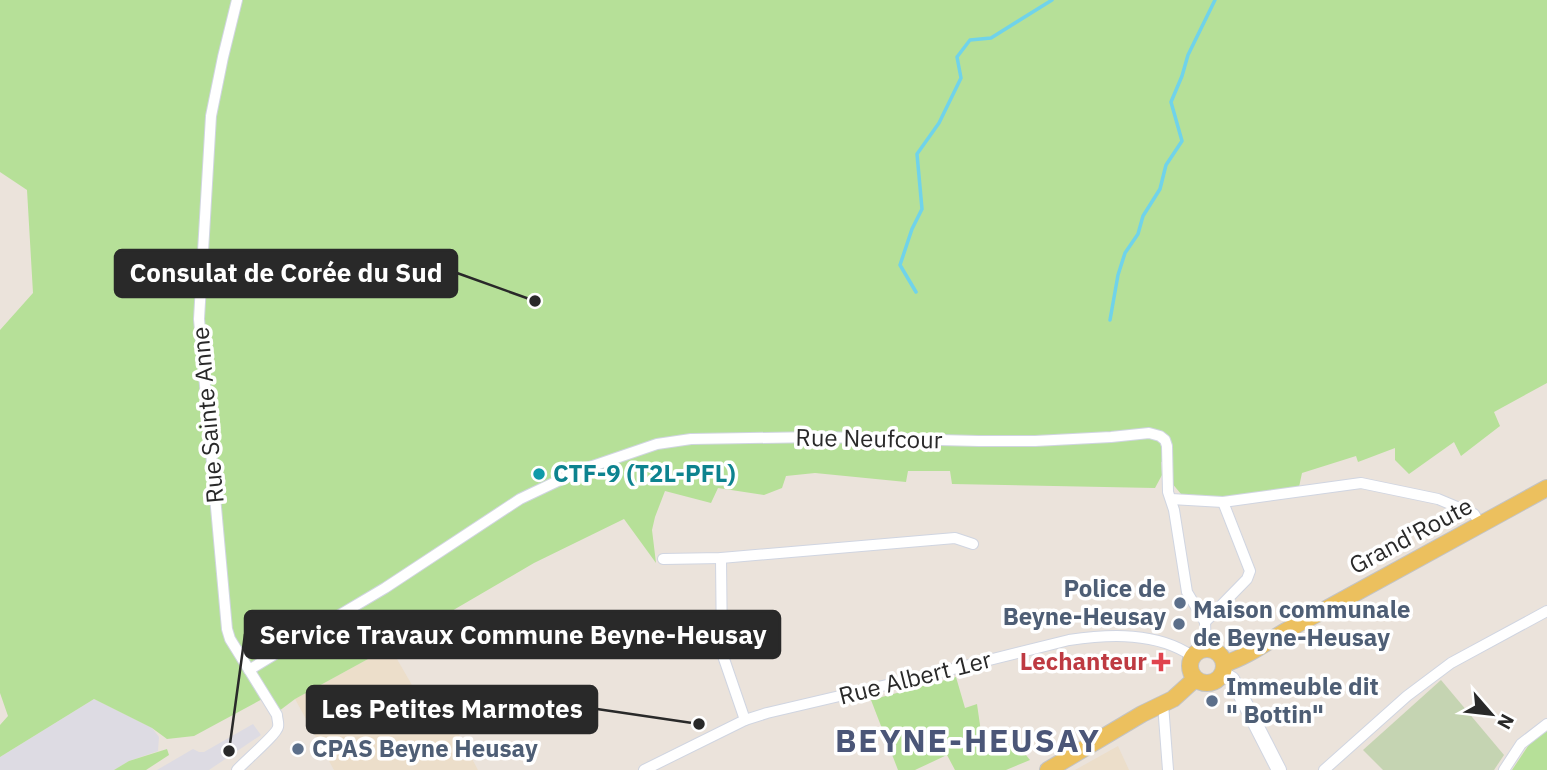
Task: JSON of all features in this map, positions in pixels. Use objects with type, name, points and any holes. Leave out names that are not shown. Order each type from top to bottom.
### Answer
[{"type":"main road","name":"Grand'Route","points":[[1048,770],[1179,695],[1195,679],[1202,683],[1217,679],[1225,668],[1240,658],[1547,488]]},
{"type":"main road","points":[[1195,679],[1189,668],[1199,653],[1214,650],[1225,668]]},
{"type":"street","name":"Rue Sainte Anne","points":[[237,0],[211,116],[199,319],[227,629],[230,639],[277,715],[278,727],[274,735],[237,770]]},
{"type":"street","name":"Rue Neufcour","points":[[249,670],[385,589],[520,499],[581,470],[657,444],[691,439],[819,437],[979,442],[1149,433],[1160,436],[1166,444],[1167,483],[1187,592],[1205,622]]},
{"type":"street","points":[[1171,499],[1223,502],[1361,483],[1438,499],[1474,514],[1481,524]]},
{"type":"street","points":[[1199,653],[1205,622],[1247,579],[1250,571],[1223,502]]},
{"type":"street","points":[[663,559],[721,558],[955,538],[973,544]]},
{"type":"street","points":[[721,558],[722,653],[745,720]]},
{"type":"street","points":[[1324,770],[1407,696],[1451,663],[1547,611]]},
{"type":"street","name":"Rue Albert 1er","points":[[644,770],[745,720],[1037,647],[1093,636],[1152,638],[1199,653]]},
{"type":"street","points":[[1225,668],[1279,770]]},
{"type":"street","points":[[1163,704],[1168,770]]},
{"type":"street","points":[[1504,770],[1521,744],[1547,724]]},
{"type":"street","points":[[670,758],[677,770]]},
{"type":"shaded area","points":[[390,647],[427,711],[442,702],[478,770],[334,770],[295,699]]},
{"type":"shaded area","points":[[94,699],[152,728],[159,737],[158,751],[129,761],[114,770],[0,770],[0,757]]},
{"type":"shaded area","points":[[253,724],[261,735],[209,770],[157,770],[193,749],[204,752]]},
{"type":"shaded area","points":[[1118,746],[1129,770],[1075,770]]},
{"type":"green space","points":[[0,0],[1547,0],[1547,383],[1494,412],[1500,426],[1461,456],[1454,442],[1409,474],[1395,460],[1395,448],[1358,462],[1356,456],[1302,473],[1299,487],[1227,497],[1181,494],[1171,482],[1171,461],[1161,462],[1162,475],[1155,488],[952,484],[950,471],[908,471],[906,482],[815,473],[786,476],[782,488],[764,495],[718,488],[711,503],[665,491],[652,530],[656,563],[624,519],[534,563],[295,699],[279,711],[266,697],[194,736],[167,739],[152,728],[94,699],[0,757],[0,725],[8,716],[0,693],[0,330],[33,293],[27,190],[0,172]]},
{"type":"green space","points":[[956,677],[965,708],[977,704],[983,746],[1017,744],[1030,760],[1006,770],[955,770],[947,755],[915,770],[898,770],[871,700]]},
{"type":"green space","points":[[1441,680],[1504,755],[1494,770],[1383,770],[1363,750]]},
{"type":"green space","points":[[1547,731],[1547,770],[1512,770],[1530,743]]},
{"type":"green space","points":[[167,749],[169,755],[146,770],[114,770],[129,761]]},
{"type":"waterway","points":[[916,292],[900,265],[922,209],[917,154],[939,123],[961,78],[957,57],[970,40],[991,38],[1052,0]]},
{"type":"waterway","points":[[1110,320],[1125,253],[1138,234],[1143,216],[1160,189],[1166,165],[1182,141],[1171,102],[1188,55],[1215,0]]},
{"type":"place","name":"Consulat de Corée du Sud","points":[[535,301]]},
{"type":"place","name":"CTF-9 (T2L-PFL)","points":[[539,474]]},
{"type":"place","name":"Police de Beyne-Heusay","points":[[1180,603]]},
{"type":"place","name":"Maison communale de Beyne-Heusay","points":[[1179,624]]},
{"type":"place","name":"Lechanteur","points":[[1161,662]]},
{"type":"place","name":"Immeuble dit \" Bottin\"","points":[[1212,701]]},
{"type":"place","name":"Les Petites Marmotes","points":[[699,724]]},
{"type":"place","name":"CPAS Beyne Heusay","points":[[298,749]]},
{"type":"place","name":"Service Travaux Commune Beyne-Heusay","points":[[229,751]]},
{"type":"district","name":"BEYNE-HEUSAY","points":[[968,741]]}]
